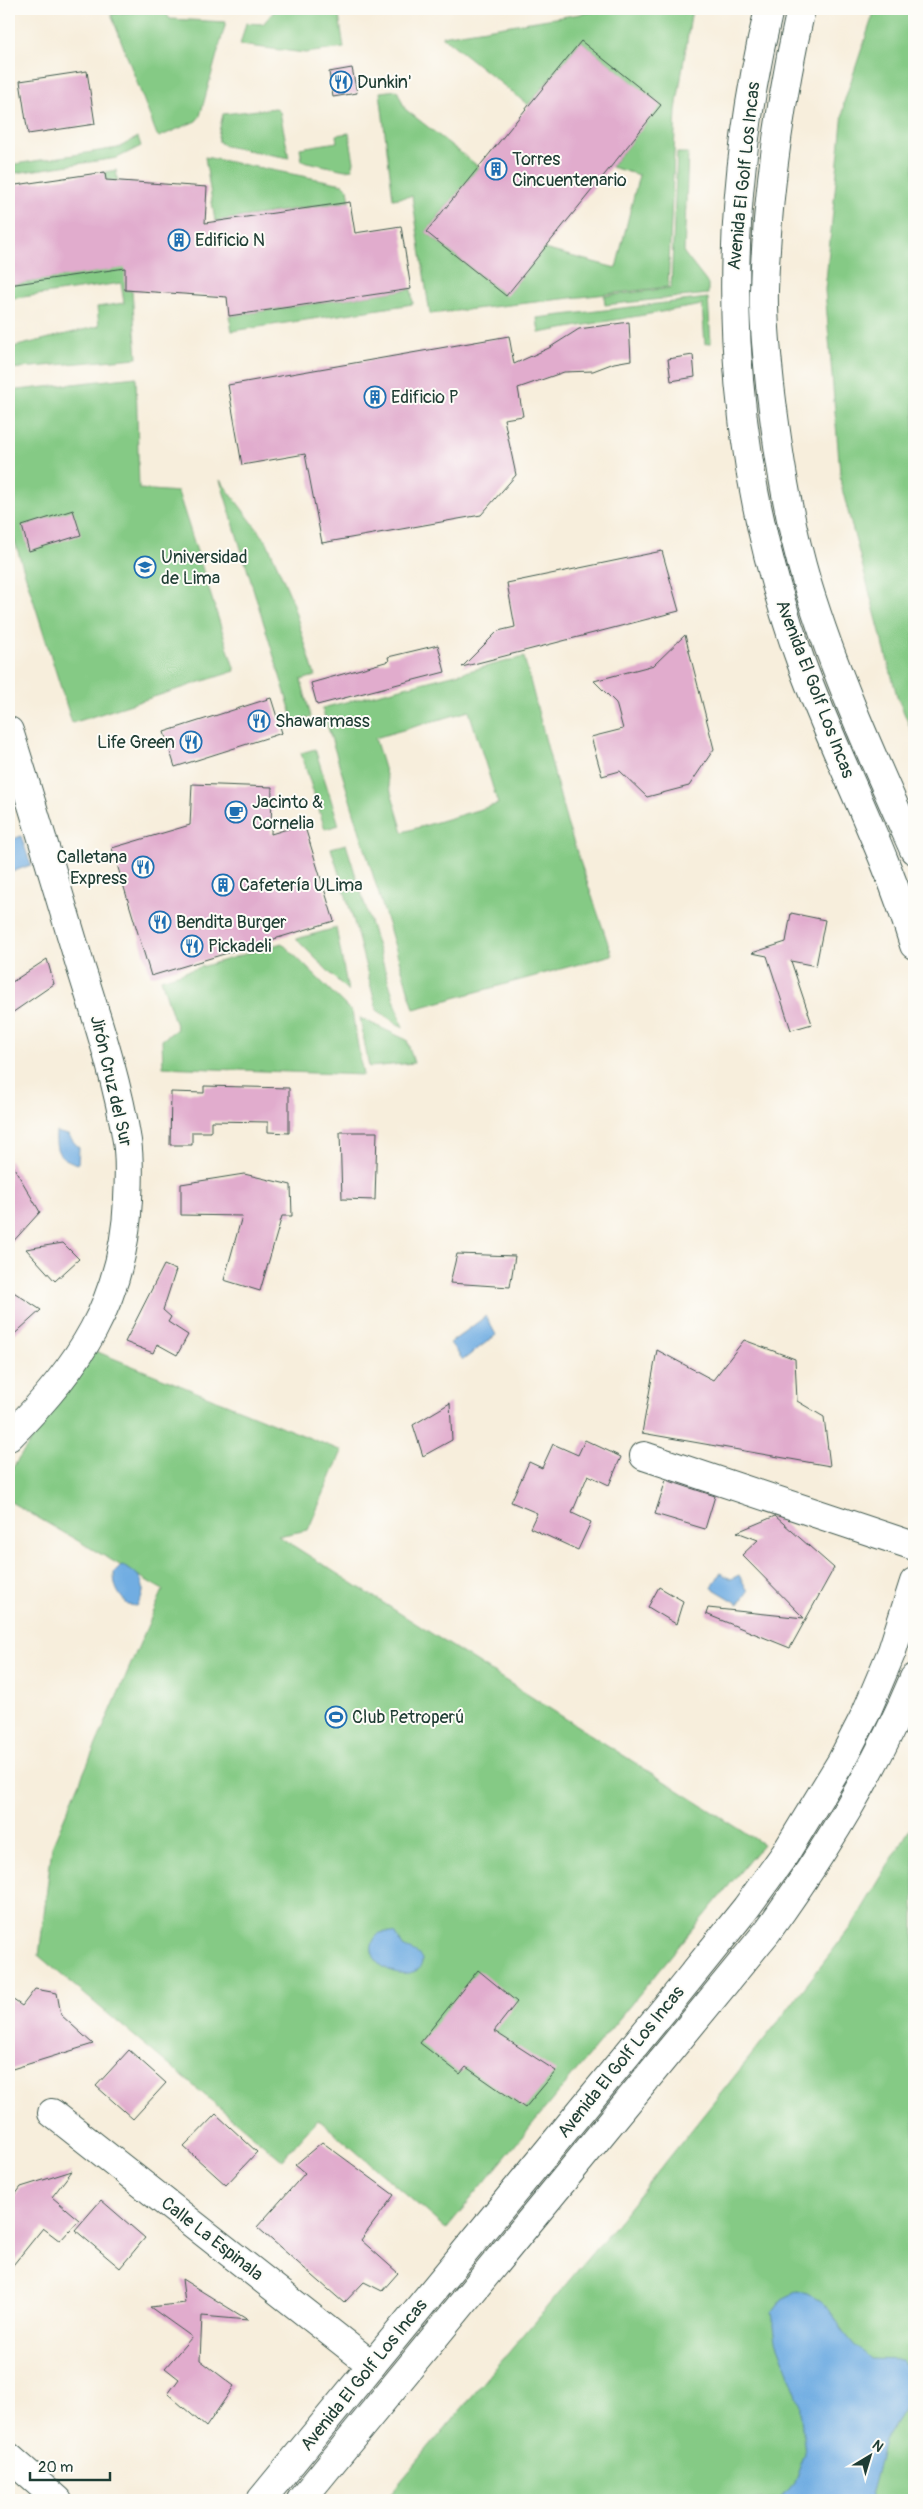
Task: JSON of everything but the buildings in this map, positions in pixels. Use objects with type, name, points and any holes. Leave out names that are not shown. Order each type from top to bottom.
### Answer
[{"type":"street","name":"Avenida El Golf Los Incas","points":[[769,9],[754,76],[736,221],[734,289],[744,439],[764,540],[777,588],[802,665],[898,893],[914,945]]},
{"type":"street","name":"Avenida El Golf Los Incas","points":[[801,9],[774,146],[764,291],[767,354],[775,432],[794,531],[808,583],[864,738],[914,850]]},
{"type":"street","name":"Jirón Cruz del Sur","points":[[9,731],[13,760],[114,1078],[127,1142],[129,1176],[127,1232],[106,1306],[80,1356],[40,1406],[9,1437]]},
{"type":"street","points":[[644,1456],[914,1546]]},
{"type":"street","name":"Avenida El Golf Los Incas","points":[[261,2500],[694,1973],[785,1854],[841,1762],[865,1715],[892,1651],[914,1582]]},
{"type":"street","name":"Avenida El Golf Los Incas","points":[[301,2500],[766,1932],[810,1873],[892,1732],[914,1678]]},
{"type":"street","name":"Calle La Espinala","points":[[52,2112],[372,2365]]},
{"type":"street","points":[[9,2457],[58,2500]]},
{"type":"green space","points":[[163,9],[170,19],[226,22],[200,116],[196,121],[159,137],[111,14]]},
{"type":"green space","points":[[276,9],[338,9],[344,48],[305,53],[240,45],[246,23],[263,24]]},
{"type":"green space","points":[[611,9],[692,9],[676,110],[668,287],[430,314],[412,196],[393,199],[380,92],[397,90],[405,109],[479,167],[426,232],[506,296],[544,249],[616,268],[639,175],[611,167],[660,105],[581,41],[528,105],[442,36]]},
{"type":"green space","points":[[875,9],[914,9],[914,737],[897,696],[841,485],[825,290],[844,102]]},
{"type":"green space","points":[[276,108],[280,112],[289,158],[225,146],[219,142],[218,136],[223,114]]},
{"type":"green space","points":[[349,133],[354,162],[352,169],[345,170],[302,161],[300,148],[337,142],[336,135]]},
{"type":"green space","points":[[138,137],[141,146],[117,158],[9,174],[9,165],[118,148]]},
{"type":"green space","points":[[677,153],[688,153],[684,253],[708,284],[708,294],[605,305],[604,296],[671,288]]},
{"type":"green space","points":[[205,157],[343,184],[348,189],[350,201],[215,221]]},
{"type":"green space","points":[[116,170],[123,219],[112,220],[105,172]]},
{"type":"green space","points":[[126,267],[125,290],[132,291],[137,358],[9,369],[9,348],[99,326],[97,307],[124,303],[121,283],[9,299],[9,285]]},
{"type":"green space","points":[[411,289],[413,304],[232,331],[229,316]]},
{"type":"green space","points":[[708,298],[711,343],[705,344],[702,305],[539,333],[537,318]]},
{"type":"green space","points":[[136,377],[139,489],[178,492],[235,671],[72,723],[9,523],[9,391]]},
{"type":"green space","points":[[220,480],[267,542],[290,595],[315,676],[301,680],[311,717],[294,722]]},
{"type":"green space","points":[[524,657],[567,823],[612,955],[414,1009],[322,708]],"holes":[[[469,711],[498,804],[403,832],[375,738]]]},
{"type":"green space","points":[[315,749],[339,825],[325,829],[301,753]]},
{"type":"green space","points":[[346,844],[403,1028],[377,1010],[354,922],[331,848]]},
{"type":"green space","points":[[336,928],[348,991],[296,939]]},
{"type":"green space","points":[[282,943],[352,1012],[363,1075],[163,1067],[162,1040],[177,1029],[161,979]]},
{"type":"green space","points":[[360,1018],[407,1040],[414,1063],[369,1067]]},
{"type":"green space","name":"Club Petroperú","points":[[93,1350],[342,1451],[308,1530],[278,1536],[763,1844],[446,2229],[318,2119],[282,2160],[39,1956],[52,1846],[163,1590],[9,1501],[9,1473]]},
{"type":"green space","points":[[914,1822],[914,2500],[385,2500],[608,2234],[778,2022],[853,1924]]},
{"type":"water","points":[[21,836],[31,865],[9,873],[9,841]]},
{"type":"water","points":[[56,1132],[68,1135],[79,1148],[78,1164],[62,1157],[59,1153],[56,1145]]},
{"type":"water","points":[[486,1316],[496,1335],[463,1360],[450,1343]]},
{"type":"water","points":[[122,1565],[139,1576],[142,1581],[143,1593],[137,1606],[128,1605],[116,1587],[114,1573]]},
{"type":"water","points":[[720,1573],[731,1579],[739,1575],[748,1591],[739,1604],[712,1588]]},
{"type":"water","points":[[380,1933],[396,1934],[403,1947],[421,1957],[422,1964],[419,1969],[409,1973],[399,1973],[381,1965],[375,1958],[372,1950],[373,1941]]},
{"type":"water","points":[[798,2291],[810,2295],[825,2304],[852,2343],[870,2359],[902,2360],[914,2377],[914,2385],[909,2401],[884,2441],[869,2500],[780,2500],[794,2483],[805,2453],[799,2401],[776,2341],[772,2312],[782,2299]]},
{"type":"place","name":"Dunkin'","points":[[341,82]]},
{"type":"place","name":"Torres Cincuentenario","points":[[496,169]]},
{"type":"place","name":"Edificio N","points":[[179,240]]},
{"type":"place","name":"Edificio P","points":[[375,397]]},
{"type":"place","name":"Universidad de Lima","points":[[145,567]]},
{"type":"place","name":"Shawarmass","points":[[259,721]]},
{"type":"place","name":"Life Green","points":[[191,742]]},
{"type":"place","name":"Jacinto & Cornelia","points":[[236,812]]},
{"type":"place","name":"Calletana Express","points":[[143,867]]},
{"type":"place","name":"Cafetería ULima","points":[[223,885]]},
{"type":"place","name":"Bendita Burger","points":[[160,922]]},
{"type":"place","name":"Pickadeli","points":[[192,946]]},
{"type":"place","name":"Club Petroperú","points":[[336,1717]]}]
